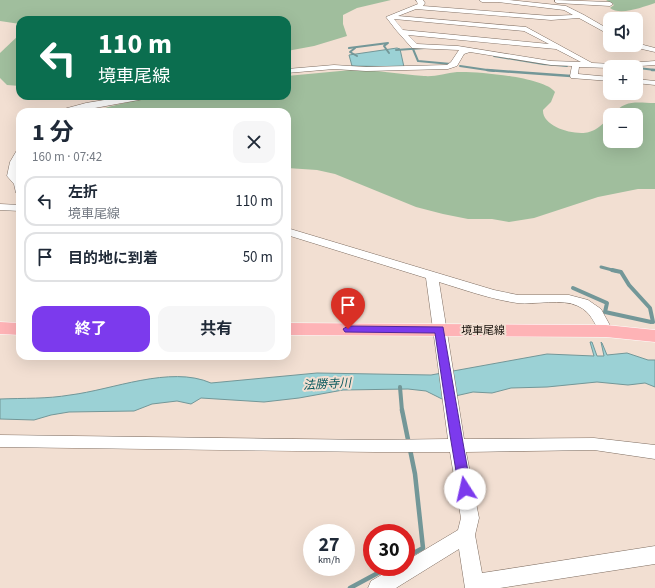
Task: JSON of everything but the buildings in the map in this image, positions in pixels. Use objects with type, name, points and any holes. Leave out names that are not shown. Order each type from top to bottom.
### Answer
[{"type":"main road","points":[[0,328],[16,329]]},
{"type":"main road","name":"境車尾線","points":[[291,329],[606,331],[655,336]]},
{"type":"street","points":[[482,0],[563,7],[600,7],[610,6],[610,4]]},
{"type":"street","points":[[539,0],[610,4]]},
{"type":"street","points":[[602,0],[610,4]]},
{"type":"street","points":[[480,51],[496,1]]},
{"type":"street","points":[[389,17],[417,3],[492,13],[551,18],[582,16]]},
{"type":"street","points":[[563,7],[603,29]]},
{"type":"street","points":[[389,17],[526,29],[591,64]]},
{"type":"street","points":[[389,17],[415,46],[444,46],[542,62],[614,66],[655,63]]},
{"type":"street","points":[[401,32],[561,48]]},
{"type":"street","points":[[643,47],[655,50]]},
{"type":"street","points":[[291,72],[334,67],[366,69],[448,67],[454,64],[461,52],[469,50]]},
{"type":"street","points":[[576,64],[574,76],[603,78]]},
{"type":"street","points":[[643,82],[655,83]]},
{"type":"street","points":[[78,108],[121,100]]},
{"type":"street","points":[[16,160],[12,176],[16,180]]},
{"type":"street","points":[[0,207],[16,208]]},
{"type":"street","points":[[291,232],[492,294],[518,299],[569,299],[583,303],[596,312],[606,331]]},
{"type":"street","points":[[432,276],[456,440],[470,518],[466,535],[475,586],[655,555]]},
{"type":"street","points":[[0,441],[375,446],[456,440],[594,444],[655,452]]},
{"type":"street","points":[[378,588],[466,535]]},
{"type":"green space","points":[[0,0],[391,0],[357,8],[343,15],[343,24],[347,36],[314,46],[291,50],[291,16],[16,16],[16,23],[0,21]]},
{"type":"green space","points":[[606,0],[655,0],[655,3],[632,10],[620,11],[610,8],[614,5]]},
{"type":"green space","points":[[16,38],[16,86],[7,85],[0,78],[0,53]]},
{"type":"green space","points":[[351,70],[428,76],[457,72],[509,76],[538,82],[555,92],[551,102],[543,110],[544,116],[548,121],[560,129],[583,133],[595,130],[603,124],[603,148],[643,148],[643,108],[620,108],[632,103],[655,103],[655,189],[638,189],[598,197],[534,218],[509,222],[492,219],[468,219],[416,207],[335,174],[317,170],[291,168],[291,108],[106,108],[137,100],[291,100],[291,76]]},
{"type":"water","points":[[397,48],[400,49],[404,67],[352,66],[349,55]]},
{"type":"water","name":"法勝寺川","points":[[590,342],[592,342],[597,356],[604,356],[601,342],[607,355],[627,353],[648,360],[655,360],[655,387],[645,383],[628,385],[597,382],[547,387],[511,388],[492,393],[473,392],[442,399],[426,391],[408,389],[343,390],[299,398],[264,402],[201,398],[191,404],[177,401],[152,404],[134,411],[69,412],[34,420],[0,419],[0,399],[61,396],[141,380],[178,377],[195,378],[211,383],[317,373],[431,375],[547,354],[594,356]]},
{"type":"waterway","points":[[349,48],[388,43],[384,46],[389,53]]},
{"type":"waterway","points":[[355,48],[350,52],[357,56]]},
{"type":"waterway","points":[[396,50],[425,48]]},
{"type":"waterway","points":[[413,49],[418,61],[451,64]]},
{"type":"waterway","points":[[494,56],[543,64],[567,66]]},
{"type":"waterway","points":[[460,66],[487,70]]},
{"type":"waterway","points":[[643,69],[655,70],[652,70]]},
{"type":"waterway","points":[[487,70],[571,76]]},
{"type":"waterway","points":[[487,70],[494,71]]},
{"type":"waterway","points":[[601,267],[614,270]]},
{"type":"waterway","points":[[614,270],[621,272],[629,285],[650,308],[653,322]]},
{"type":"waterway","points":[[573,288],[607,303],[605,312],[651,322]]},
{"type":"waterway","points":[[400,387],[402,411]]},
{"type":"waterway","points":[[402,410],[415,474],[423,548],[415,552]]},
{"type":"waterway","points":[[350,588],[372,576]]},
{"type":"route","points":[[348,329],[440,330],[455,435],[465,489]]}]
